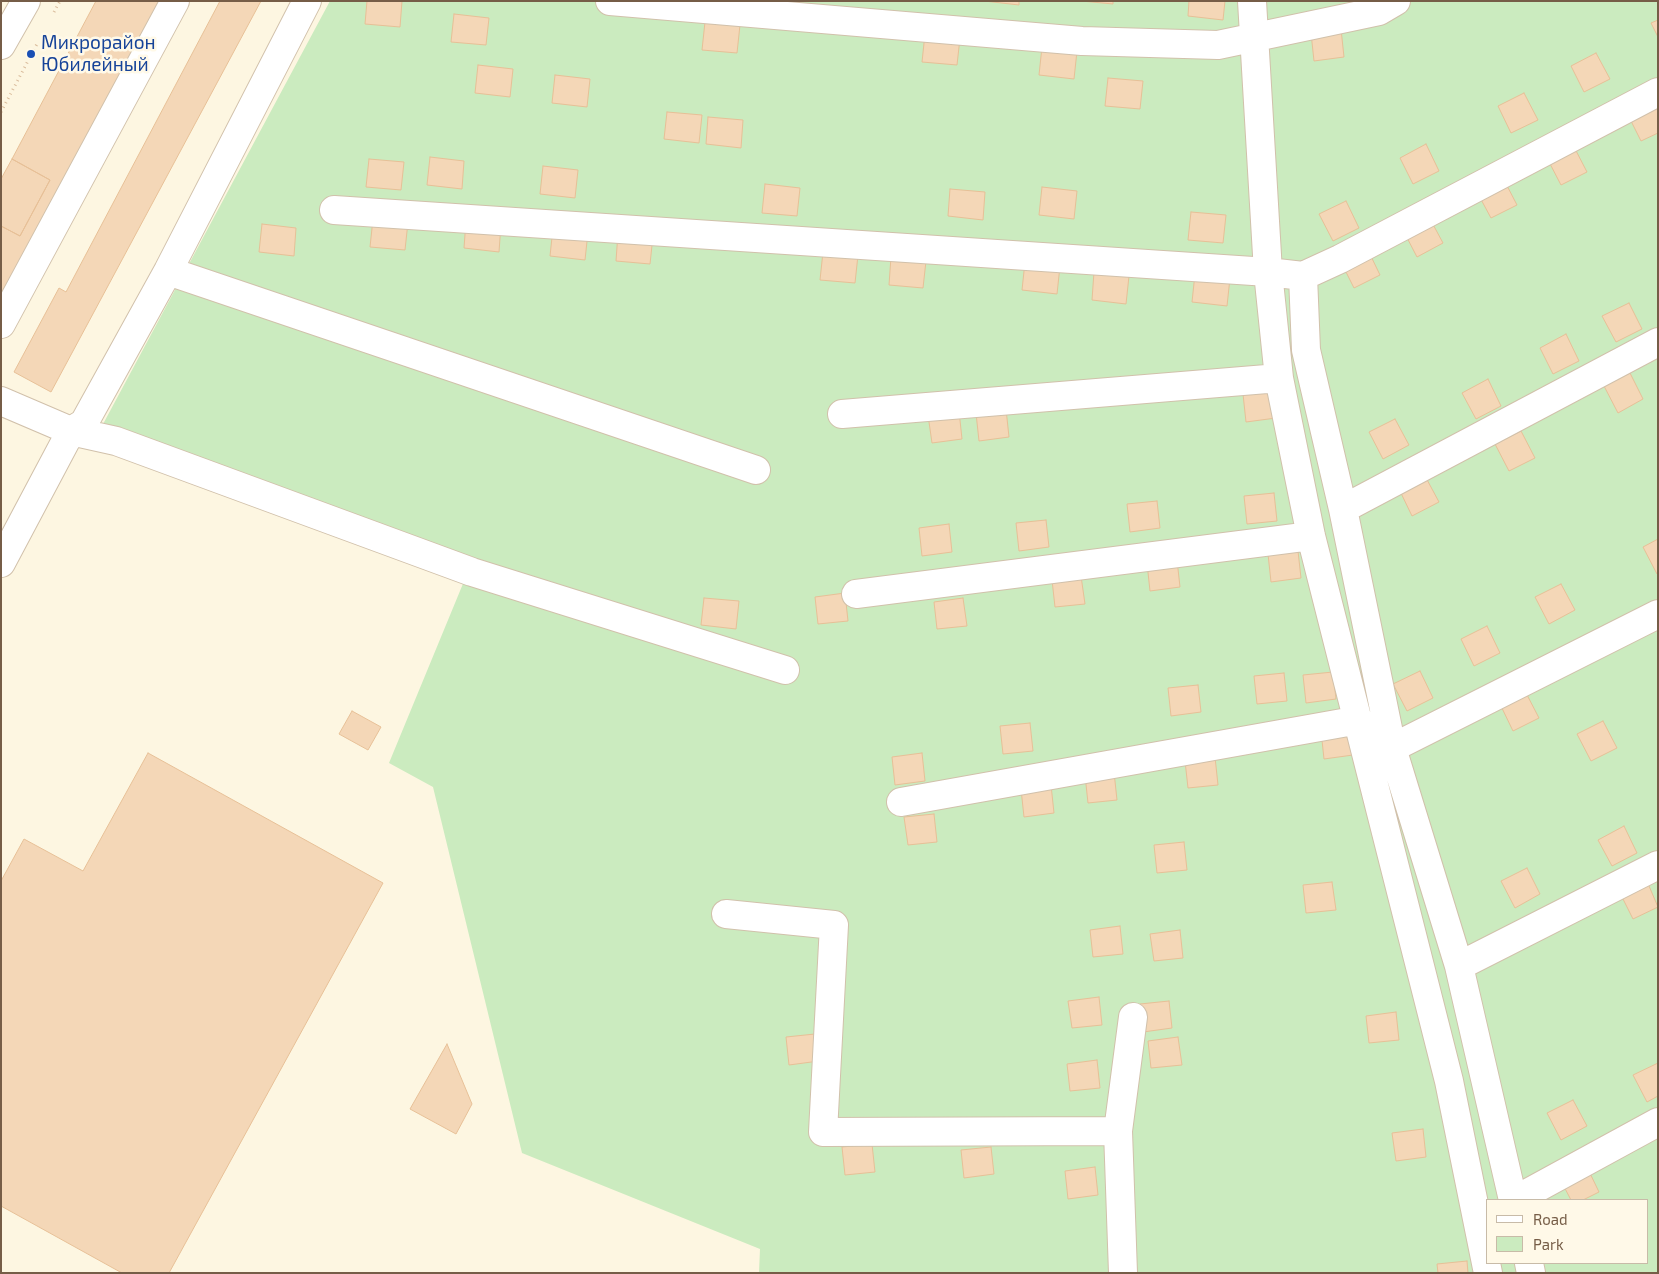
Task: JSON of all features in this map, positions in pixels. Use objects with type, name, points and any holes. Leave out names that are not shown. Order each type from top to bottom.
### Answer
[{"type":"street","points":[[1,45],[26,1]]},
{"type":"street","points":[[1,324],[175,1]]},
{"type":"street","points":[[1,563],[71,431],[84,423],[168,271],[307,1]]},
{"type":"street","points":[[610,1],[1082,41],[1218,45],[1379,11],[1396,1]]},
{"type":"street","points":[[1252,1],[1268,272],[1279,378],[1311,536],[1449,1081],[1486,1263]]},
{"type":"street","points":[[334,210],[1268,272],[1303,276],[1340,259],[1658,92]]},
{"type":"street","points":[[168,271],[756,470]]},
{"type":"street","points":[[1303,276],[1306,350],[1343,509],[1392,748],[1459,966],[1514,1199]]},
{"type":"street","points":[[1343,509],[1658,342]]},
{"type":"street","points":[[842,414],[1279,378]]},
{"type":"street","points":[[1,401],[71,431],[116,442],[472,572],[784,670]]},
{"type":"street","points":[[856,594],[1311,536]]},
{"type":"street","points":[[1392,748],[1658,614]]},
{"type":"street","points":[[901,802],[1359,720]]},
{"type":"street","points":[[1459,966],[1658,865]]},
{"type":"street","points":[[726,914],[834,924],[823,1132],[1118,1131]]},
{"type":"street","points":[[1123,1273],[1118,1131],[1133,1017]]},
{"type":"street","points":[[1516,1199],[1658,1122]]},
{"type":"path","points":[[50,18],[60,1]]},
{"type":"path","points":[[1,112],[42,35]]},
{"type":"green space","points":[[330,1],[1658,1],[1658,1273],[759,1273],[760,1249],[522,1153],[433,787],[389,763],[467,574],[95,439]]},
{"type":"building","points":[[96,1],[161,1],[1,302],[1,226],[20,236],[50,180],[12,159]]},
{"type":"building","points":[[220,1],[261,1],[51,392],[14,372],[59,288],[66,292]]},
{"type":"building","points":[[367,1],[402,1],[400,27],[365,24]]},
{"type":"building","points":[[984,1],[1019,1],[1019,5]]},
{"type":"building","points":[[1081,1],[1113,1],[1113,4]]},
{"type":"building","points":[[1189,1],[1225,1],[1223,20],[1188,16]]},
{"type":"building","points":[[454,14],[489,18],[486,45],[451,42]]},
{"type":"building","points":[[1658,20],[1658,37],[1651,23]]},
{"type":"building","points":[[705,22],[740,25],[737,53],[702,50]]},
{"type":"building","points":[[1341,29],[1344,57],[1314,61],[1311,33]]},
{"type":"building","points":[[925,34],[960,38],[957,65],[922,62]]},
{"type":"building","points":[[1042,47],[1077,51],[1074,79],[1039,75]]},
{"type":"building","points":[[1596,53],[1610,79],[1584,92],[1571,66]]},
{"type":"building","points":[[478,65],[513,69],[510,97],[475,93]]},
{"type":"building","points":[[555,75],[590,79],[587,107],[552,103]]},
{"type":"building","points":[[1108,78],[1143,81],[1140,109],[1105,106]]},
{"type":"building","points":[[1524,93],[1538,120],[1511,133],[1498,106]]},
{"type":"building","points":[[1654,101],[1658,110],[1658,133],[1641,141],[1628,115]]},
{"type":"building","points":[[667,112],[702,115],[699,143],[664,139]]},
{"type":"building","points":[[708,117],[743,120],[741,148],[706,144]]},
{"type":"building","points":[[1426,144],[1439,171],[1413,184],[1400,158]]},
{"type":"building","points":[[1573,145],[1587,172],[1561,185],[1547,158]]},
{"type":"building","points":[[430,157],[464,161],[462,189],[427,185]]},
{"type":"building","points":[[12,159],[50,180],[20,236],[1,226],[1,179]]},
{"type":"building","points":[[369,159],[404,162],[401,190],[366,187]]},
{"type":"building","points":[[543,166],[578,170],[575,198],[540,194]]},
{"type":"building","points":[[1503,178],[1517,205],[1491,218],[1477,192]]},
{"type":"building","points":[[765,184],[800,188],[797,216],[762,213]]},
{"type":"building","points":[[1042,187],[1077,191],[1074,219],[1039,215]]},
{"type":"building","points":[[950,189],[985,192],[983,220],[948,216]]},
{"type":"building","points":[[1346,201],[1359,228],[1333,241],[1319,214]]},
{"type":"building","points":[[1191,212],[1226,215],[1223,243],[1188,240]]},
{"type":"building","points":[[1429,217],[1443,243],[1417,257],[1403,230]]},
{"type":"building","points":[[373,219],[408,222],[405,250],[370,247]]},
{"type":"building","points":[[466,221],[501,224],[499,252],[464,248]]},
{"type":"building","points":[[262,224],[296,228],[294,256],[259,252]]},
{"type":"building","points":[[553,228],[588,232],[585,260],[550,256]]},
{"type":"building","points":[[618,233],[653,236],[650,264],[616,261]]},
{"type":"building","points":[[1367,248],[1380,275],[1354,288],[1341,262]]},
{"type":"building","points":[[823,252],[858,255],[855,283],[820,280]]},
{"type":"building","points":[[891,257],[926,261],[923,288],[889,285]]},
{"type":"building","points":[[1025,262],[1060,266],[1057,294],[1022,290]]},
{"type":"building","points":[[1094,272],[1129,276],[1126,304],[1092,300]]},
{"type":"building","points":[[1195,274],[1230,278],[1227,306],[1192,302]]},
{"type":"building","points":[[1629,303],[1642,329],[1616,342],[1602,316]]},
{"type":"building","points":[[1566,334],[1579,361],[1553,374],[1540,348]]},
{"type":"building","points":[[1630,373],[1643,399],[1618,413],[1604,386]]},
{"type":"building","points":[[1488,379],[1501,406],[1476,419],[1462,393]]},
{"type":"building","points":[[1273,390],[1276,418],[1246,422],[1243,394]]},
{"type":"building","points":[[1006,409],[1009,437],[979,441],[976,413]]},
{"type":"building","points":[[959,411],[962,439],[932,443],[928,415]]},
{"type":"building","points":[[1395,419],[1409,445],[1383,459],[1369,432]]},
{"type":"building","points":[[1521,431],[1535,458],[1509,471],[1495,444]]},
{"type":"building","points":[[1425,476],[1439,502],[1412,516],[1399,489]]},
{"type":"building","points":[[1274,493],[1277,521],[1247,524],[1244,496]]},
{"type":"building","points":[[1157,501],[1160,528],[1130,532],[1127,504]]},
{"type":"building","points":[[1046,520],[1049,547],[1019,551],[1016,523]]},
{"type":"building","points":[[949,524],[952,552],[922,556],[919,528]]},
{"type":"building","points":[[1658,539],[1658,573],[1657,574],[1643,547]]},
{"type":"building","points":[[1298,551],[1301,578],[1271,582],[1268,554]]},
{"type":"building","points":[[1177,560],[1180,587],[1150,591],[1147,563]]},
{"type":"building","points":[[1081,576],[1085,604],[1055,607],[1052,580]]},
{"type":"building","points":[[1561,584],[1575,610],[1549,624],[1535,597]]},
{"type":"building","points":[[845,593],[848,621],[818,624],[815,597]]},
{"type":"building","points":[[704,598],[739,601],[736,629],[701,625]]},
{"type":"building","points":[[963,598],[967,626],[937,629],[934,602]]},
{"type":"building","points":[[1487,626],[1500,653],[1474,666],[1461,639]]},
{"type":"building","points":[[1420,671],[1433,698],[1407,711],[1393,684]]},
{"type":"building","points":[[1333,672],[1336,699],[1306,703],[1303,675]]},
{"type":"building","points":[[1284,673],[1287,701],[1257,704],[1254,676]]},
{"type":"building","points":[[1198,685],[1201,712],[1171,716],[1168,688]]},
{"type":"building","points":[[1525,691],[1539,718],[1513,731],[1500,704]]},
{"type":"building","points":[[352,711],[381,727],[368,750],[339,734]]},
{"type":"building","points":[[1603,721],[1617,748],[1591,761],[1577,734]]},
{"type":"building","points":[[1030,723],[1033,751],[1003,754],[1000,726]]},
{"type":"building","points":[[1350,727],[1353,755],[1324,759],[1321,731]]},
{"type":"building","points":[[148,753],[383,883],[169,1273],[122,1273],[1,1206],[1,881],[24,839],[83,871]]},
{"type":"building","points":[[922,753],[925,781],[895,785],[892,757]]},
{"type":"building","points":[[1215,757],[1218,785],[1188,788],[1185,761]]},
{"type":"building","points":[[1114,772],[1117,800],[1088,803],[1085,775]]},
{"type":"building","points":[[1051,785],[1054,813],[1024,817],[1021,789]]},
{"type":"building","points":[[934,814],[937,842],[908,845],[904,817]]},
{"type":"building","points":[[1624,826],[1637,853],[1612,866],[1598,840]]},
{"type":"building","points":[[1184,842],[1187,870],[1157,873],[1154,845]]},
{"type":"building","points":[[1527,868],[1540,894],[1515,908],[1501,881]]},
{"type":"building","points":[[1646,879],[1658,907],[1633,919],[1620,893]]},
{"type":"building","points":[[1332,882],[1336,910],[1306,913],[1303,885]]},
{"type":"building","points":[[1120,926],[1123,954],[1093,957],[1090,930]]},
{"type":"building","points":[[1180,930],[1183,958],[1154,961],[1150,934]]},
{"type":"building","points":[[1099,997],[1102,1025],[1072,1028],[1068,1001]]},
{"type":"building","points":[[1169,1001],[1172,1028],[1143,1032],[1140,1004]]},
{"type":"building","points":[[1396,1012],[1399,1040],[1369,1043],[1366,1016]]},
{"type":"building","points":[[815,1034],[819,1061],[789,1065],[786,1037]]},
{"type":"building","points":[[1178,1037],[1182,1065],[1151,1068],[1148,1041]]},
{"type":"building","points":[[447,1044],[472,1104],[456,1134],[410,1109]]},
{"type":"building","points":[[1097,1060],[1100,1088],[1070,1091],[1067,1064]]},
{"type":"building","points":[[1658,1063],[1658,1096],[1647,1102],[1633,1075]]},
{"type":"building","points":[[1573,1100],[1587,1126],[1561,1140],[1547,1113]]},
{"type":"building","points":[[1423,1129],[1426,1157],[1396,1161],[1392,1133]]},
{"type":"building","points":[[872,1144],[875,1172],[845,1175],[842,1147]]},
{"type":"building","points":[[991,1147],[994,1174],[964,1178],[961,1150]]},
{"type":"building","points":[[1586,1165],[1599,1192],[1585,1199],[1570,1199],[1560,1179]]},
{"type":"building","points":[[1095,1167],[1098,1195],[1068,1199],[1065,1171]]},
{"type":"building","points":[[1467,1261],[1468,1273],[1438,1273],[1437,1264]]},
{"type":"place","name":"Микрорайон Юбилейный","points":[[31,54]]}]
